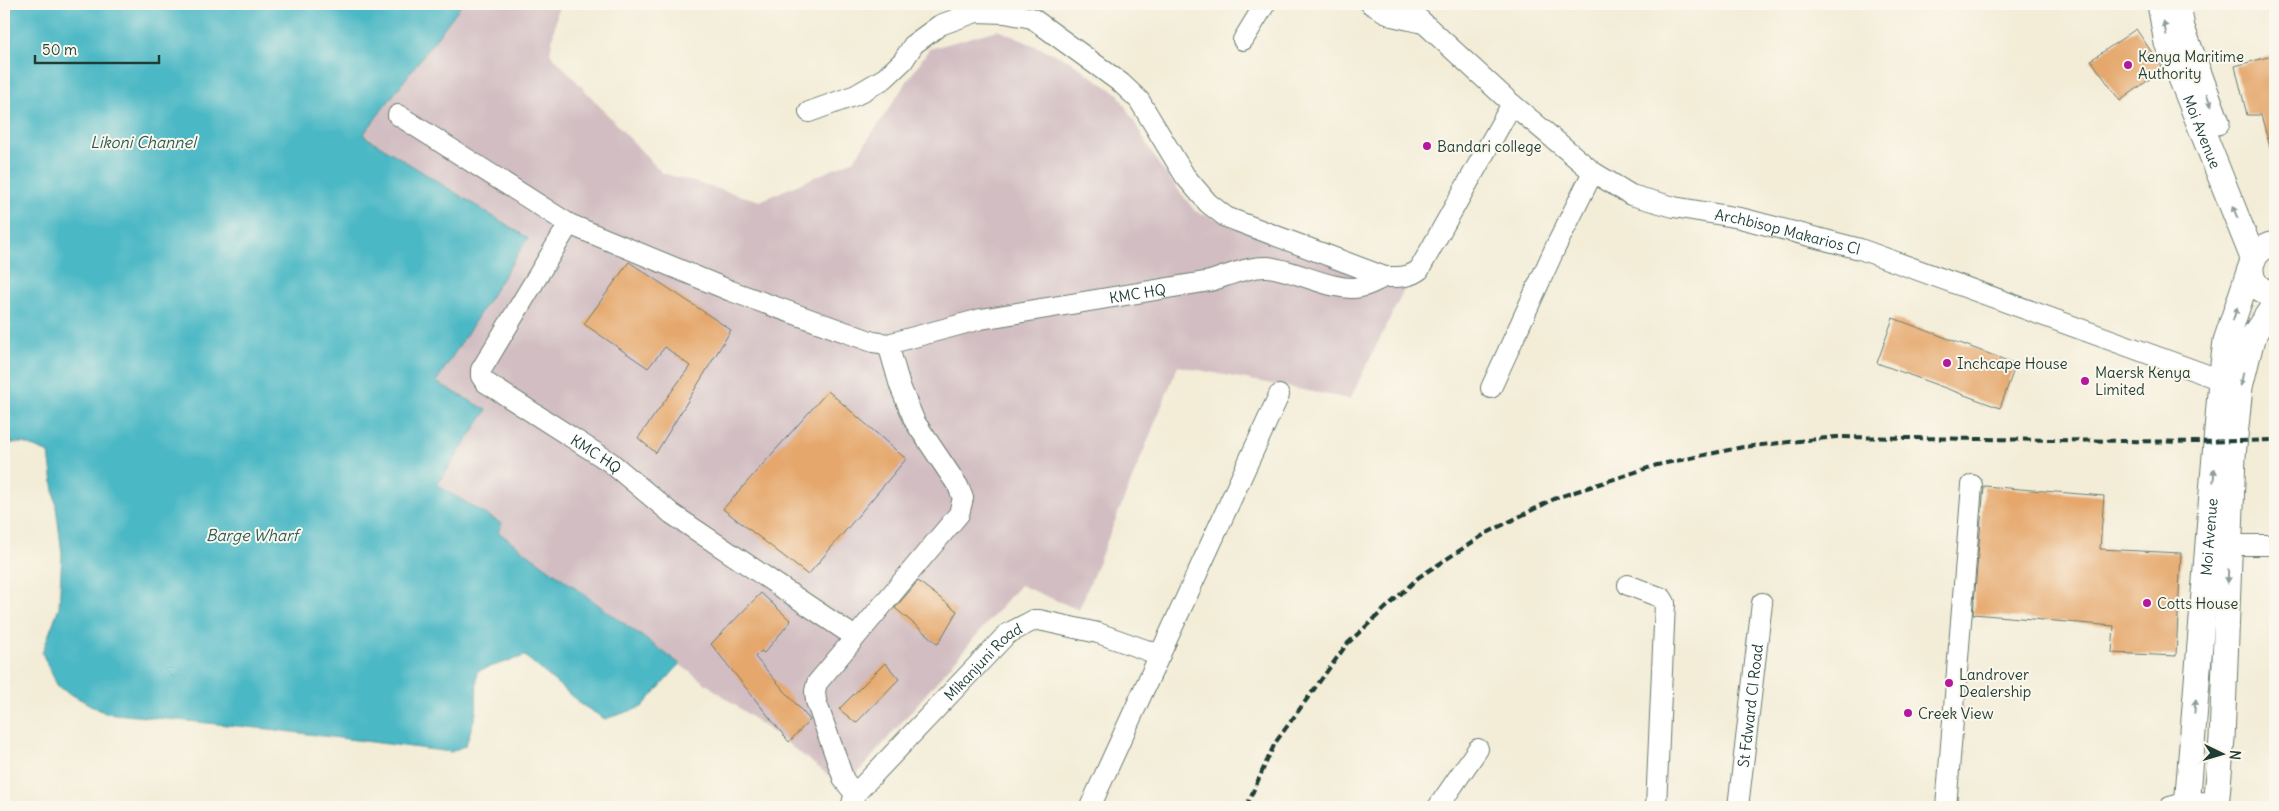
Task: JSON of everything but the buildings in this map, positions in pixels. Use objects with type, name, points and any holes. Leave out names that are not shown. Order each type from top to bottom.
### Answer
[{"type":"main road","name":"Moi Avenue","points":[[2160,4],[2168,43],[2261,254]]},
{"type":"main road","name":"Moi Avenue","points":[[2178,4],[2182,28],[2261,254],[2226,341],[2182,806]]},
{"type":"main road","points":[[2261,254],[2253,280],[2261,289],[2275,293]]},
{"type":"main road","name":"Moi Avenue","points":[[2218,806],[2233,456],[2240,387],[2252,338],[2275,304]]},
{"type":"street","points":[[1243,40],[1265,4]]},
{"type":"street","points":[[1371,4],[1392,16],[1425,24]]},
{"type":"street","name":"Archbisop Makarios Cl","points":[[1403,4],[1512,104],[1593,172],[1631,196],[1674,207],[1740,218],[1860,249],[2221,380]]},
{"type":"street","points":[[809,112],[856,95],[885,78],[903,61],[914,44],[940,25],[976,12],[1005,13],[1032,18],[1121,82],[1139,100],[1185,176],[1208,203],[1226,217],[1385,276],[1402,277],[1419,270],[1512,104]]},
{"type":"street","name":"KMC HQ","points":[[398,115],[569,224],[731,291],[857,337],[888,344],[981,319],[1210,281],[1266,267],[1347,289],[1361,287],[1385,276]]},
{"type":"street","points":[[1491,388],[1556,246],[1593,172]]},
{"type":"street","name":"KMC HQ","points":[[569,224],[481,370],[481,376],[485,382],[610,462],[672,514],[855,637]]},
{"type":"street","points":[[853,800],[844,780],[816,700],[815,691],[818,682],[959,514],[963,498],[958,486],[915,422],[900,386],[888,344]]},
{"type":"street","points":[[1090,807],[1279,396]]},
{"type":"street","points":[[1946,807],[1972,485]]},
{"type":"street","points":[[2229,545],[2275,546]]},
{"type":"street","points":[[1628,585],[1662,598],[1665,603],[1656,807]]},
{"type":"street","name":"St Fdward Cl Road","points":[[1738,807],[1762,602]]},
{"type":"street","name":"Mikanjuni Road","points":[[853,800],[1007,634],[1034,620],[1098,633],[1160,655]]},
{"type":"street","points":[[1438,807],[1478,748]]},
{"type":"street","points":[[2182,806],[2218,806]]},
{"type":"shaded area","points":[[462,4],[559,4],[550,53],[662,173],[760,201],[854,160],[929,49],[998,30],[1068,60],[1118,94],[1159,165],[1195,211],[1247,230],[1275,244],[1404,290],[1350,399],[1178,366],[1079,610],[1020,585],[845,788],[783,740],[498,532],[501,524],[437,485],[487,410],[435,382],[527,238],[363,135]]},
{"type":"water","name":"Barge Wharf","points":[[4,4],[462,4],[363,135],[528,238],[436,382],[487,410],[437,485],[502,524],[498,532],[680,664],[642,707],[605,719],[582,705],[525,656],[477,671],[476,713],[466,745],[451,752],[268,729],[105,713],[58,687],[42,653],[59,607],[62,553],[49,453],[24,443],[8,443],[4,439]]},
{"type":"railway","points":[[1246,807],[1275,743],[1347,644],[1419,577],[1485,534],[1556,498],[1657,465],[1743,447],[1836,437],[2198,442],[2275,440]]},
{"type":"place","name":"Kenya Maritime Authority","points":[[2128,65]]},
{"type":"place","name":"Bandari college","points":[[1427,146]]},
{"type":"place","name":"Inchcape House","points":[[1947,363]]},
{"type":"place","name":"Maersk Kenya Limited","points":[[2085,381]]},
{"type":"place","name":"Cotts House","points":[[2147,603]]},
{"type":"place","name":"Landrover Dealership","points":[[1949,683]]},
{"type":"place","name":"Creek View","points":[[1908,713]]},
{"type":"water label","name":"Likoni Channel","points":[[143,142]]}]
